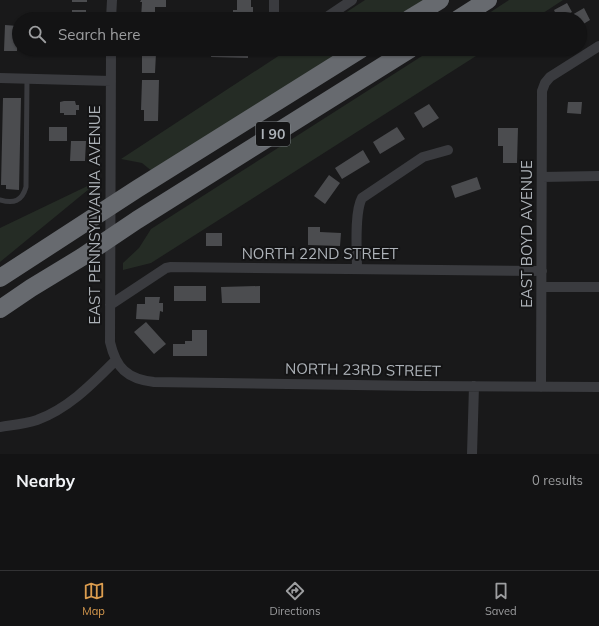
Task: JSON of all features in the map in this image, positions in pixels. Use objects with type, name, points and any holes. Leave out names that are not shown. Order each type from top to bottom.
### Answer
[{"type":"highway","points":[[420,12],[440,0]]},
{"type":"highway","points":[[469,12],[488,0]]},
{"type":"highway","name":"I 90","points":[[0,277],[350,56]]},
{"type":"highway","name":"I 90","points":[[0,309],[137,220],[399,56]]},
{"type":"street","points":[[111,12],[112,0]]},
{"type":"street","points":[[274,0],[274,12]]},
{"type":"street","points":[[334,12],[352,0]]},
{"type":"street","name":"EAST BOYD AVENUE","points":[[587,54],[599,46]]},
{"type":"street","name":"EAST PENNSYLVANIA AVENUE","points":[[111,56],[110,342],[115,361],[128,375]]},
{"type":"street","name":"EAST BOYD AVENUE","points":[[541,387],[542,91],[545,83],[550,77],[583,56]]},
{"type":"street","points":[[0,78],[111,81]]},
{"type":"street","points":[[357,269],[358,213],[359,202],[362,198],[423,157],[448,150]]},
{"type":"street","points":[[542,177],[599,176]]},
{"type":"street","name":"NORTH 22ND STREET","points":[[110,305],[166,268],[542,271]]},
{"type":"street","points":[[542,287],[599,287]]},
{"type":"street","points":[[0,427],[35,420],[54,413],[87,389],[115,361]]},
{"type":"street","name":"NORTH 23RD STREET","points":[[128,375],[142,381],[154,382],[599,387]]},
{"type":"street","points":[[472,454],[474,386]]},
{"type":"lane","points":[[0,200],[10,201],[19,199],[24,193],[26,187],[27,79]]},
{"type":"shaded area","points":[[365,0],[423,0],[404,12],[347,12]]},
{"type":"shaded area","points":[[509,0],[563,0],[545,12],[491,12]]},
{"type":"shaded area","points":[[278,56],[335,56],[153,172],[142,163],[121,159]]},
{"type":"shaded area","points":[[422,56],[476,56],[151,263],[123,270],[123,263],[139,248],[151,229]]},
{"type":"shaded area","points":[[100,180],[0,262],[0,228]]},
{"type":"building","points":[[72,0],[87,0],[87,2],[72,2]]},
{"type":"building","points":[[141,0],[166,0],[166,7],[155,7],[155,12],[141,12],[142,2],[140,2]]},
{"type":"building","points":[[237,0],[251,0],[253,12],[233,12],[233,10],[237,10]]},
{"type":"building","points":[[567,3],[572,12],[555,12],[554,10]]},
{"type":"building","points":[[584,8],[586,12],[577,12]]},
{"type":"building","points":[[72,10],[86,10],[86,12],[72,12]]},
{"type":"building","points":[[587,14],[590,20],[587,22]]},
{"type":"building","points":[[5,25],[12,26],[12,51],[4,51]]},
{"type":"building","points":[[142,56],[156,56],[155,73],[142,73]]},
{"type":"building","points":[[248,56],[248,58],[211,57]]},
{"type":"building","points":[[142,80],[159,80],[158,121],[144,121],[144,110],[141,110]]},
{"type":"building","points":[[3,98],[21,98],[19,190],[6,189],[6,185],[1,185]]},
{"type":"building","points":[[75,101],[76,105],[79,105],[79,110],[76,110],[76,115],[64,115],[64,113],[60,113],[60,102]]},
{"type":"building","points":[[568,102],[582,102],[581,114],[567,113]]},
{"type":"building","points":[[429,104],[439,118],[423,128],[414,113]]},
{"type":"building","points":[[49,127],[67,127],[67,141],[49,141]]},
{"type":"building","points":[[397,127],[405,139],[380,154],[373,142]]},
{"type":"building","points":[[498,128],[518,128],[517,163],[503,163],[503,146],[498,146]]},
{"type":"building","points":[[71,141],[86,141],[85,161],[70,161]]},
{"type":"building","points":[[363,150],[370,162],[342,179],[335,168]]},
{"type":"building","points":[[329,175],[340,183],[325,204],[314,196]]},
{"type":"building","points":[[477,177],[481,189],[455,198],[451,186]]},
{"type":"building","points":[[308,227],[320,227],[320,232],[341,233],[340,246],[308,245]]},
{"type":"building","points":[[206,233],[222,233],[222,246],[206,246]]},
{"type":"building","points":[[174,286],[206,286],[206,301],[174,301]]},
{"type":"building","points":[[260,286],[260,303],[222,303],[221,287]]},
{"type":"building","points":[[145,297],[160,297],[159,303],[163,303],[163,312],[160,311],[159,320],[136,319],[137,304],[145,304]]},
{"type":"building","points":[[146,322],[166,344],[154,354],[134,332]]},
{"type":"building","points":[[192,330],[207,330],[207,356],[173,356],[173,344],[185,344],[185,341],[192,341]]}]
